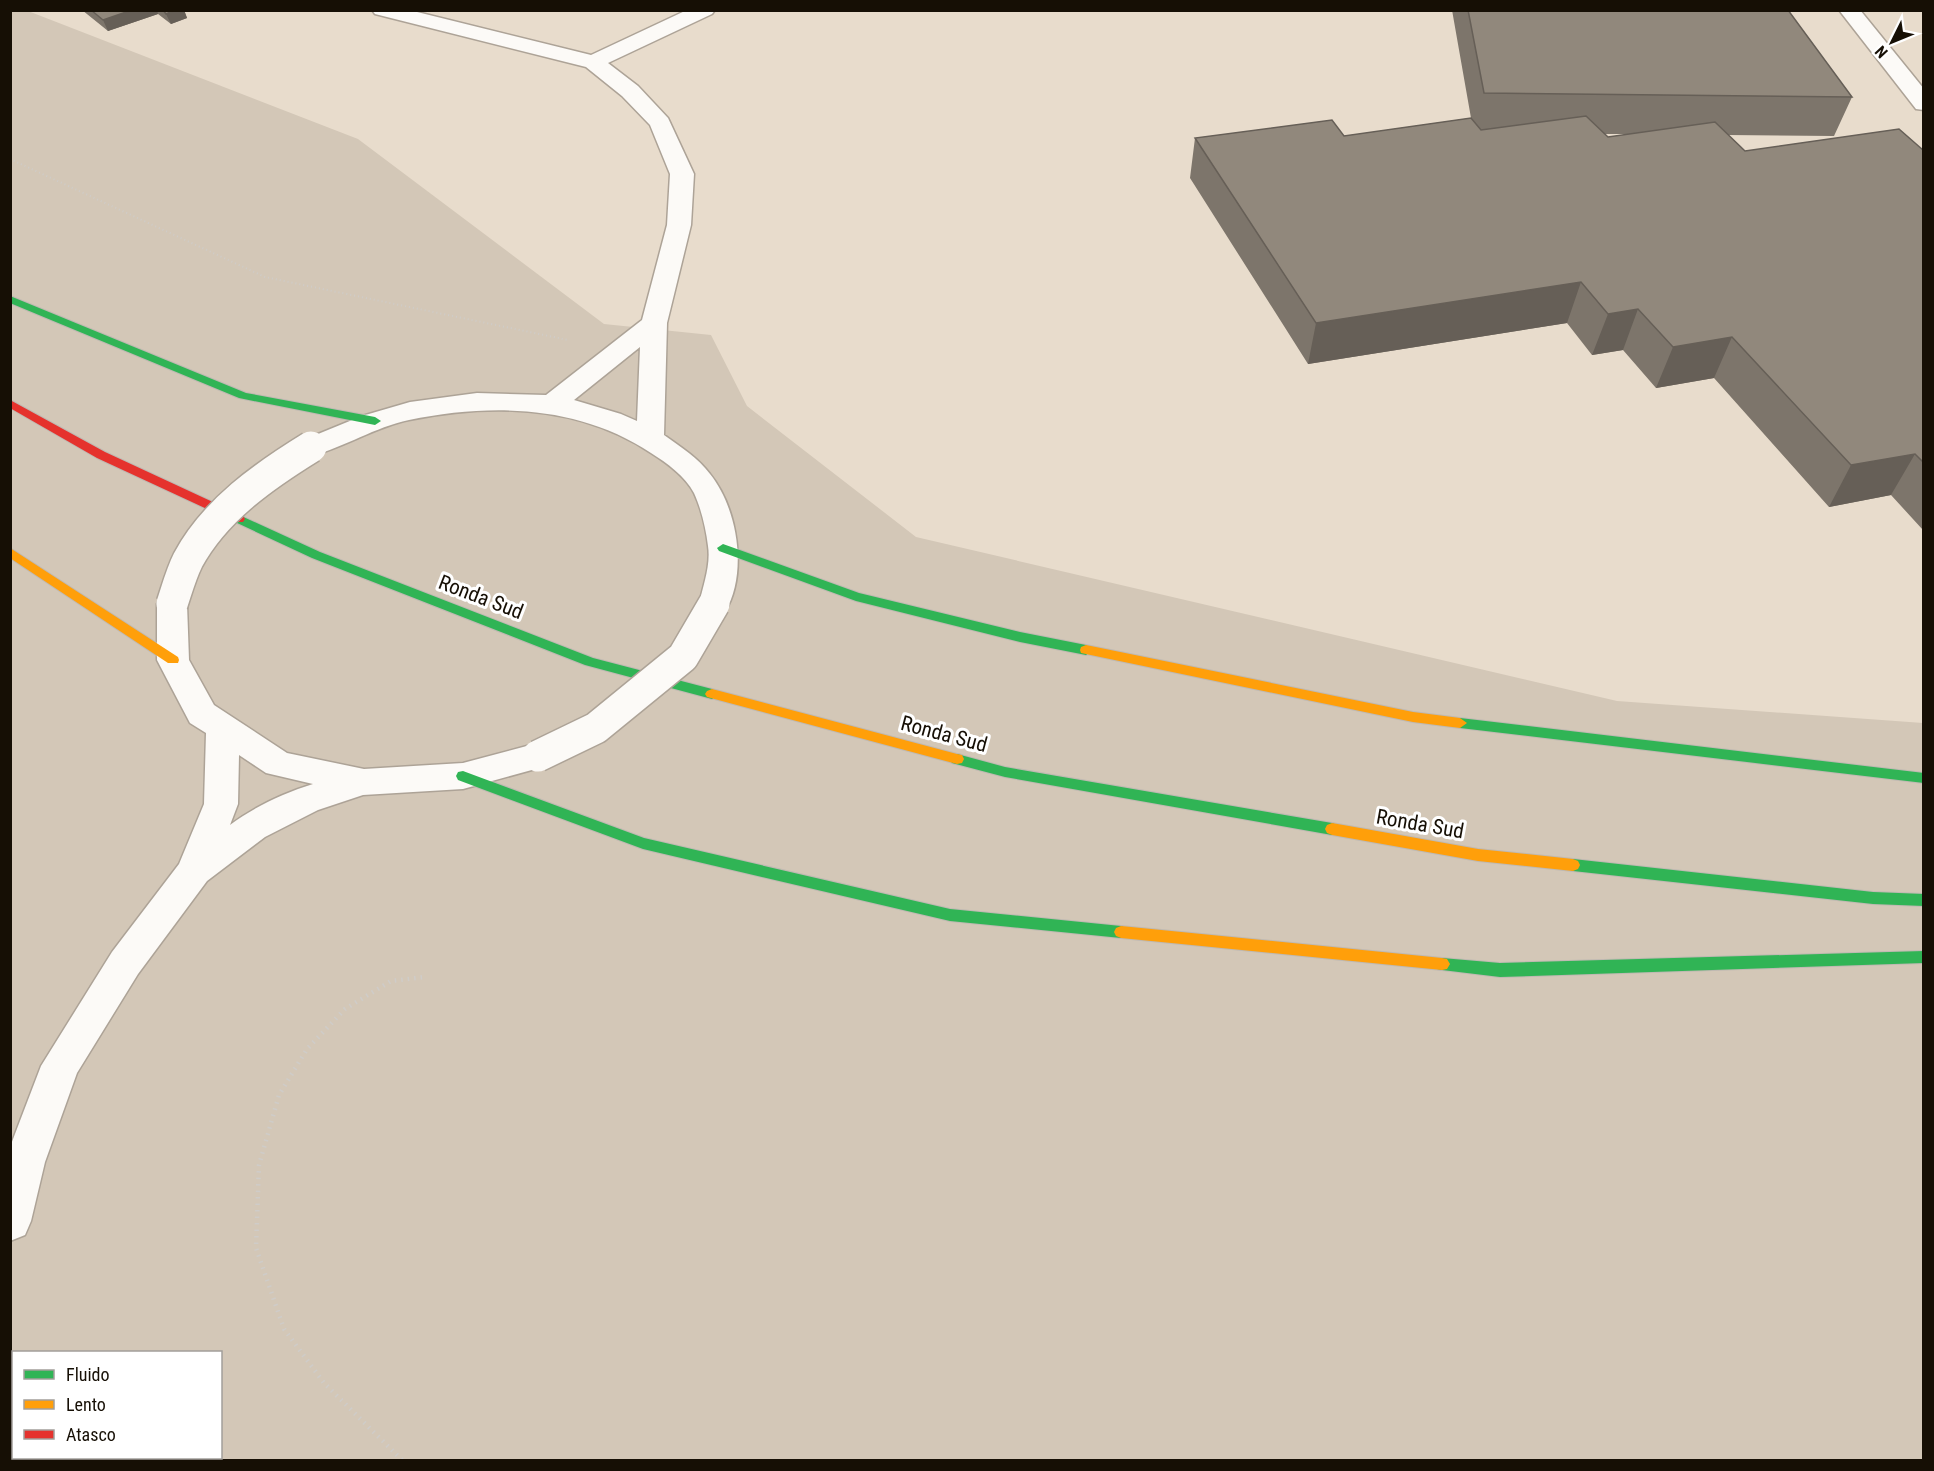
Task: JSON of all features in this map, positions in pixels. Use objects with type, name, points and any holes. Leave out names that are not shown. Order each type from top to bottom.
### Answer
[{"type":"highway","points":[[10,298],[243,396],[375,421]]},
{"type":"highway","name":"Ronda Sud","points":[[10,403],[101,455],[316,555],[590,662],[993,769],[1478,855],[1873,898],[1923,900]]},
{"type":"highway","points":[[723,548],[867,600],[1020,637],[1413,717],[1923,778]]},
{"type":"highway","points":[[10,552],[173,660]]},
{"type":"highway","points":[[463,776],[642,843],[950,915],[1500,970],[1923,957]]},
{"type":"street","points":[[382,10],[593,63],[630,91],[660,123],[682,174],[680,225],[654,323],[650,436]]},
{"type":"street","points":[[593,63],[705,10]]},
{"type":"street","points":[[1849,10],[1923,104]]},
{"type":"street","points":[[552,404],[654,323]]},
{"type":"street","points":[[10,1221],[26,1162],[60,1066],[125,963],[194,872],[253,827],[306,800],[364,782],[463,776],[538,756],[596,728],[683,657],[714,604],[723,548],[709,496],[688,466],[650,436],[588,411],[552,404],[477,401],[409,411],[375,421],[311,447],[265,476],[226,508],[192,553],[172,604],[173,660],[202,714],[278,764],[364,782]]},
{"type":"street","points":[[194,872],[221,804],[223,728]]},
{"type":"path","points":[[10,159],[265,277],[547,334],[615,352]]},
{"type":"path","points":[[402,1461],[324,1383],[284,1329],[256,1248],[259,1165],[279,1095],[307,1049],[345,1009],[391,981],[424,977]]},
{"type":"shaded area","points":[[10,11],[28,11],[358,139],[604,324],[711,335],[747,406],[916,537],[1617,701],[1923,723],[1923,1460],[11,1460]]},
{"type":"building","points":[[91,10],[132,10],[103,20]]},
{"type":"building","points":[[163,10],[175,10],[166,14]]},
{"type":"building","points":[[1468,10],[1788,10],[1852,97],[1484,93]]},
{"type":"building","points":[[1586,116],[1608,137],[1715,122],[1745,151],[1899,129],[1923,150],[1923,462],[1915,454],[1851,465],[1732,337],[1673,347],[1638,309],[1608,314],[1581,282],[1316,323],[1195,138],[1332,120],[1344,136],[1471,118],[1481,130]]},
{"type":"traffic: fast","points":[[10,299],[243,396],[375,421]]},
{"type":"traffic: fast","points":[[239,519],[316,555],[590,662],[712,694]]},
{"type":"traffic: fast","points":[[723,548],[856,597],[1020,637],[1086,650]]},
{"type":"traffic: fast","points":[[1460,723],[1924,778]]},
{"type":"traffic: fast","points":[[957,759],[1005,772],[1332,829]]},
{"type":"traffic: fast","points":[[463,776],[643,843],[950,915],[1121,932]]},
{"type":"traffic: fast","points":[[1573,865],[1873,898],[1924,900]]},
{"type":"traffic: fast","points":[[1442,964],[1500,970],[1924,957]]},
{"type":"traffic: slow","points":[[10,552],[173,660]]},
{"type":"traffic: slow","points":[[1086,650],[1413,717],[1460,723]]},
{"type":"traffic: slow","points":[[712,694],[957,759]]},
{"type":"traffic: slow","points":[[1332,829],[1478,855],[1573,865]]},
{"type":"traffic: slow","points":[[1121,932],[1442,964]]},
{"type":"traffic: jam","points":[[10,403],[101,455],[239,519]]}]
